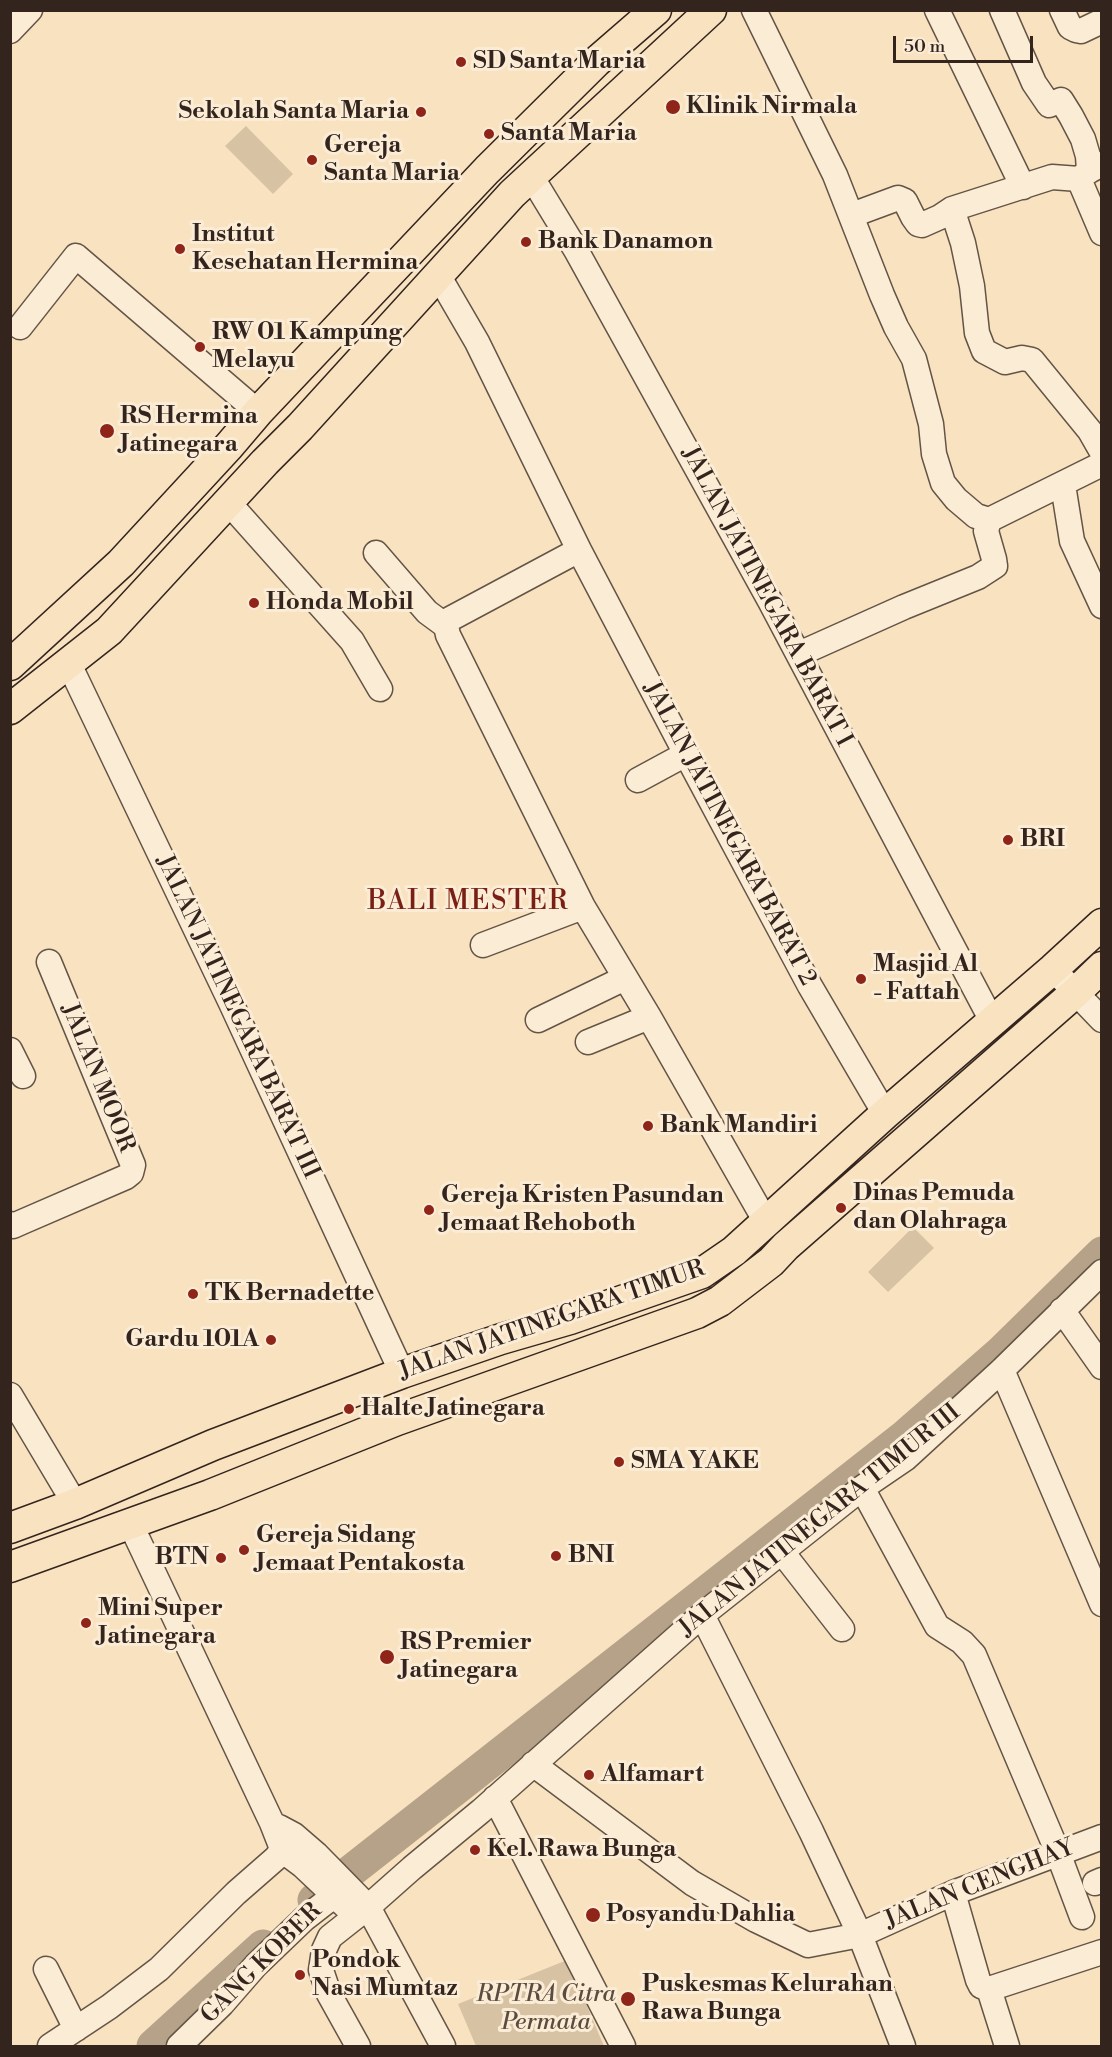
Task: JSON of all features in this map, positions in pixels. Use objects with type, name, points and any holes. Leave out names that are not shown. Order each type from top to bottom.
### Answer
[{"type":"main road","points":[[10,665],[121,563],[258,412],[487,170],[596,62],[656,10]]},
{"type":"main road","points":[[10,709],[109,631],[300,427],[512,194],[711,10]]},
{"type":"main road","name":"JALAN JATINEGARA TIMUR","points":[[10,1528],[75,1504],[213,1445],[402,1373],[501,1339],[570,1319],[702,1273],[734,1251],[885,1114],[1053,969],[1101,924]]},
{"type":"main road","name":"JALAN JATINEGARA TIMUR","points":[[10,1567],[210,1495],[397,1420],[697,1313],[720,1301],[771,1262],[878,1164],[1076,992],[1101,967]]},
{"type":"street","points":[[10,31],[30,10]]},
{"type":"street","points":[[754,10],[820,142],[851,213],[882,295],[914,359],[931,423],[934,454],[943,483],[956,499],[976,516],[989,520],[1101,464]]},
{"type":"street","points":[[937,10],[1023,187]]},
{"type":"street","points":[[1002,10],[1034,83],[1049,105],[1061,100],[1083,139],[1101,233]]},
{"type":"street","points":[[1062,10],[1070,27],[1076,30],[1081,31],[1101,21]]},
{"type":"street","points":[[851,213],[898,198],[905,201],[913,217],[918,224],[922,225],[952,209],[1052,177],[1090,171]]},
{"type":"street","name":"JALAN JATINEGARA BARAT I","points":[[531,176],[576,250],[798,654],[992,1021]]},
{"type":"street","points":[[952,209],[963,243],[972,286],[977,333],[984,351],[1005,362],[1022,358],[1032,360],[1090,431],[1101,452]]},
{"type":"street","points":[[20,327],[76,256],[258,412]]},
{"type":"street","name":"JALAN JATINEGARA BARAT 2","points":[[438,275],[477,342],[579,550],[686,754],[810,986],[885,1114]]},
{"type":"street","points":[[1063,485],[1072,541],[1101,606]]},
{"type":"street","points":[[228,502],[352,640],[380,689]]},
{"type":"street","points":[[798,654],[978,577],[994,566],[986,531],[989,520]]},
{"type":"street","points":[[446,626],[450,619],[579,550]]},
{"type":"street","points":[[376,553],[427,612],[446,626],[458,656],[583,907],[649,1017],[766,1222]]},
{"type":"street","name":"JALAN JATINEGARA BARAT III","points":[[68,663],[231,1003],[402,1373]]},
{"type":"street","points":[[638,780],[686,754]]},
{"type":"street","points":[[483,945],[583,907]]},
{"type":"street","name":"JALAN MOOR","points":[[10,1224],[13,1226],[126,1177],[131,1173],[133,1165],[50,962]]},
{"type":"street","points":[[1053,969],[1101,1020]]},
{"type":"street","points":[[538,1020],[625,978]]},
{"type":"street","points":[[588,1042],[649,1017]]},
{"type":"street","points":[[10,1050],[23,1076]]},
{"type":"street","name":"JALAN JATINEGARA TIMUR III","points":[[358,2046],[329,1994],[321,1970],[324,1950],[330,1937],[495,1798],[702,1615],[862,1488],[906,1458],[1002,1370],[1101,1272]]},
{"type":"street","points":[[1062,1310],[1101,1366]]},
{"type":"street","points":[[1002,1370],[1101,1604]]},
{"type":"street","points":[[10,1395],[75,1504]]},
{"type":"street","points":[[862,1488],[937,1626],[962,1642],[974,1655],[1058,1853],[1082,1917]]},
{"type":"street","points":[[130,1524],[272,1823],[288,1843],[310,1860],[362,1912],[443,2046]]},
{"type":"street","points":[[782,1552],[842,1629]]},
{"type":"street","points":[[702,1615],[811,1831],[860,1935]]},
{"type":"street","name":"JALAN CENGHAY","points":[[533,1764],[692,1883],[756,1920],[808,1945],[860,1935],[953,1893],[1101,1837]]},
{"type":"street","points":[[495,1798],[623,2046]]},
{"type":"street","points":[[50,2046],[159,1969],[236,1893],[276,1858],[288,1843]]},
{"type":"street","name":"GANG KOBER","points":[[179,2046],[222,2004],[256,1965],[338,1887]]},
{"type":"street","points":[[953,1893],[981,1986],[989,1989],[1101,1952]]},
{"type":"street","name":"JALAN CENGHAY","points":[[860,1935],[903,2046]]},
{"type":"street","points":[[46,1969],[76,2029]]},
{"type":"street","points":[[989,1989],[1007,2046]]},
{"type":"green space","points":[[246,126],[293,174],[273,194],[225,146]]},
{"type":"green space","points":[[913,1227],[934,1248],[888,1292],[868,1272]]},
{"type":"green space","name":"RPTRA Citra Permata","points":[[567,1960],[604,2046],[476,2046],[458,2004]]},
{"type":"waterway","points":[[314,1900],[905,1436],[1000,1353],[1102,1253]]},
{"type":"waterway","points":[[153,2046],[263,1946]]},
{"type":"place","name":"SD Santa Maria","points":[[461,62]]},
{"type":"place","name":"Klinik Nirmala","points":[[673,107]]},
{"type":"place","name":"Sekolah Santa Maria","points":[[421,112]]},
{"type":"place","name":"Santa Maria","points":[[489,134]]},
{"type":"place","name":"Gereja Santa Maria","points":[[312,160]]},
{"type":"place","name":"Bank Danamon","points":[[526,242]]},
{"type":"place","name":"Institut Kesehatan Hermina","points":[[180,249]]},
{"type":"place","name":"RW 01 Kampung Melayu","points":[[200,347]]},
{"type":"place","name":"RS Hermina Jatinegara","points":[[107,431]]},
{"type":"place","name":"Honda Mobil","points":[[254,603]]},
{"type":"place","name":"BRI","points":[[1008,840]]},
{"type":"place","name":"Masjid Al - Fattah","points":[[861,979]]},
{"type":"place","name":"Bank Mandiri","points":[[648,1126]]},
{"type":"place","name":"Dinas Pemuda dan Olahraga","points":[[841,1208]]},
{"type":"place","name":"Gereja Kristen Pasundan Jemaat Rehoboth","points":[[429,1210]]},
{"type":"place","name":"TK Bernadette","points":[[193,1294]]},
{"type":"place","name":"Gardu 101A","points":[[271,1340]]},
{"type":"place","name":"Halte Jatinegara","points":[[349,1409]]},
{"type":"place","name":"SMA YAKE","points":[[619,1462]]},
{"type":"place","name":"Gereja Sidang Jemaat Pentakosta","points":[[244,1550]]},
{"type":"place","name":"BNI","points":[[556,1556]]},
{"type":"place","name":"BTN","points":[[221,1558]]},
{"type":"place","name":"Mini Super Jatinegara","points":[[86,1623]]},
{"type":"place","name":"RS Premier Jatinegara","points":[[387,1657]]},
{"type":"place","name":"Alfamart","points":[[589,1775]]},
{"type":"place","name":"Kel. Rawa Bunga","points":[[475,1850]]},
{"type":"place","name":"Posyandu Dahlia","points":[[593,1915]]},
{"type":"place","name":"Pondok Nasi Mumtaz","points":[[300,1975]]},
{"type":"place","name":"Puskesmas Kelurahan Rawa Bunga","points":[[628,1999]]},
{"type":"district","name":"BALI MESTER","points":[[468,903]]}]
